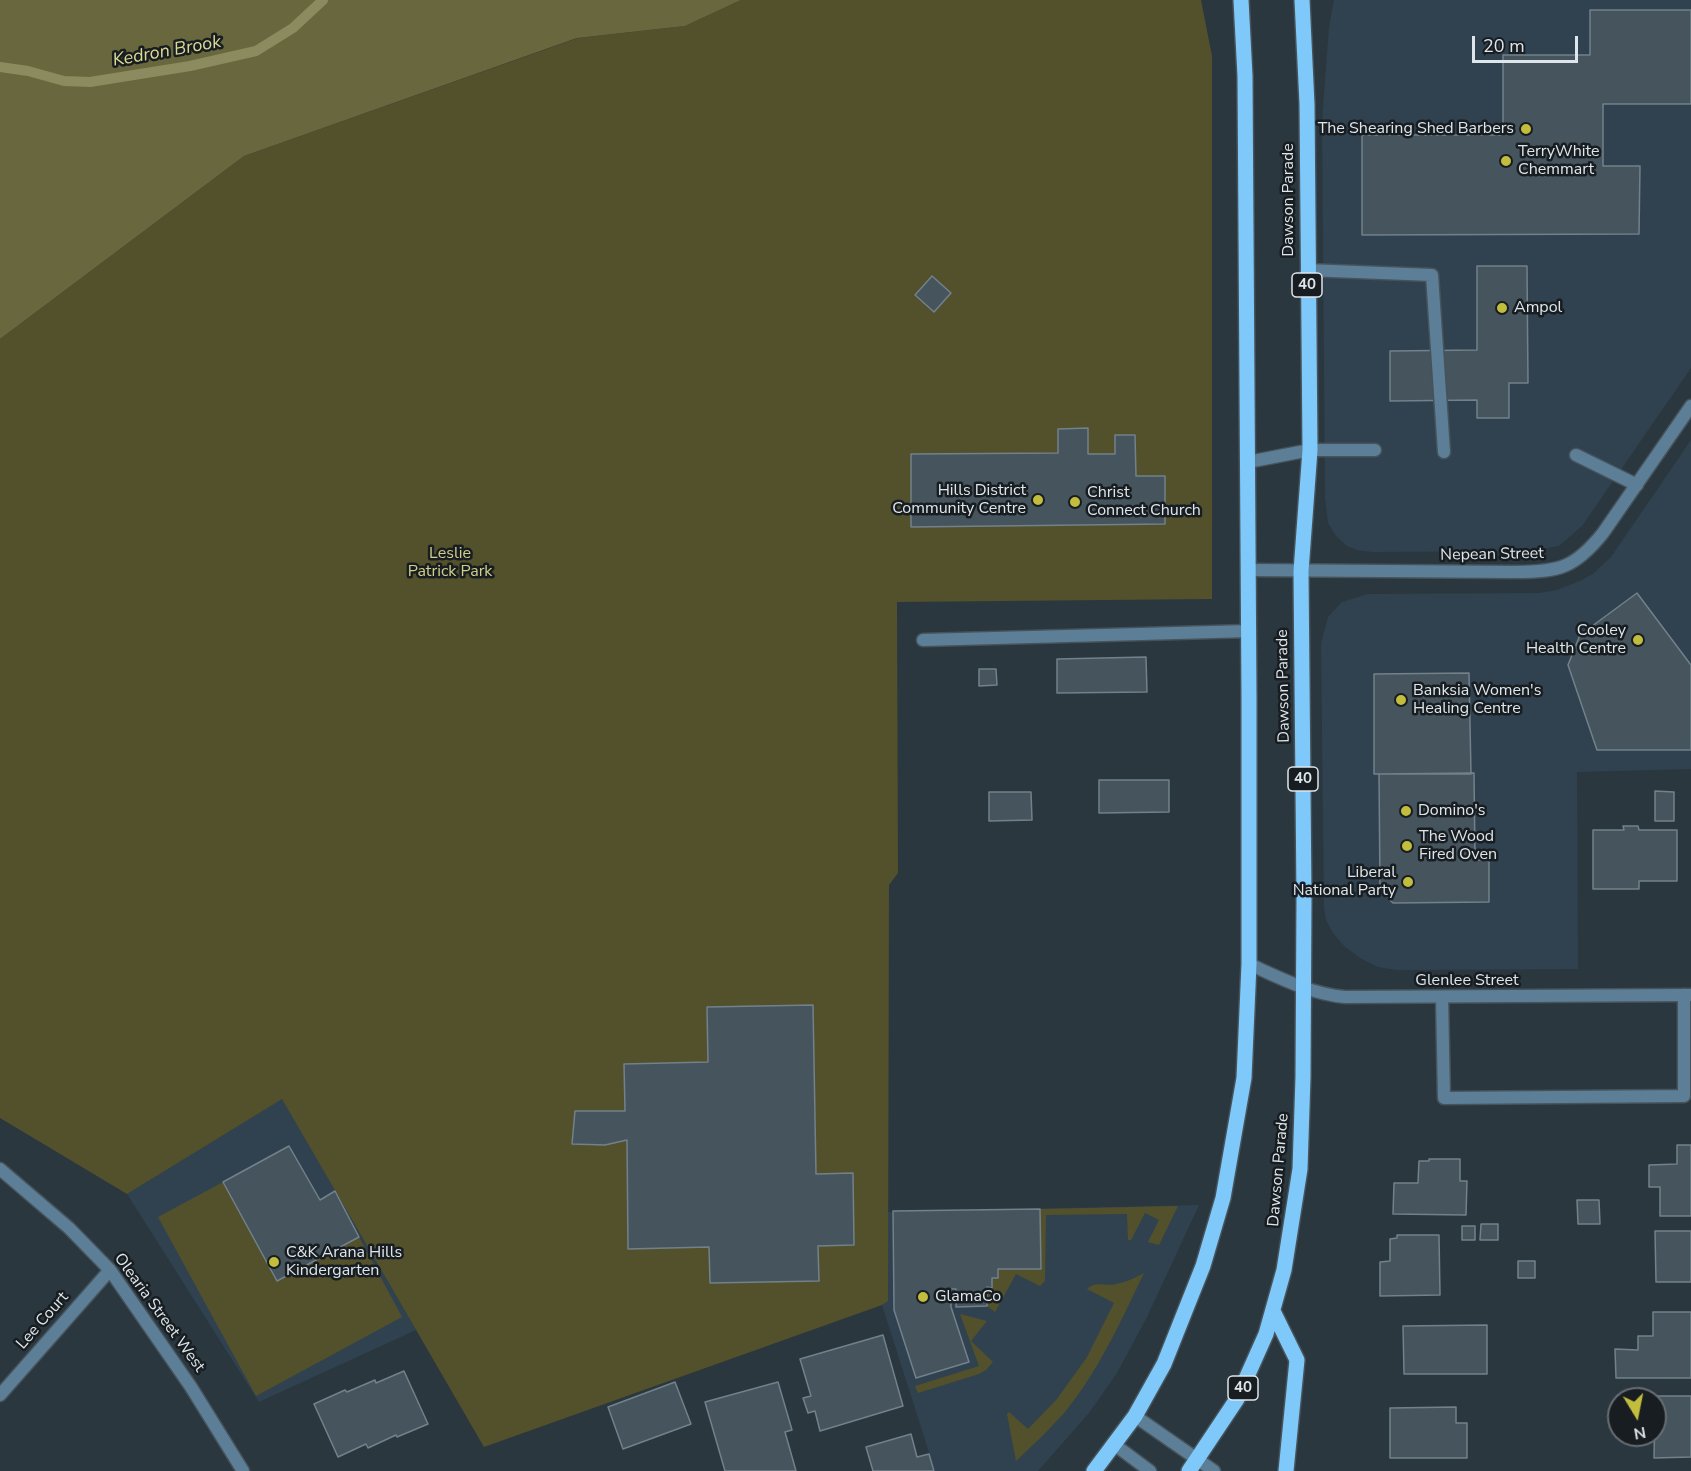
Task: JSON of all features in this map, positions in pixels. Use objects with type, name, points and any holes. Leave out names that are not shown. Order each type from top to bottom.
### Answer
[{"type":"main road","name":"Dawson Parade","points":[[1094,1471],[1136,1416],[1164,1364],[1203,1266],[1223,1198],[1244,1078],[1249,964],[1249,570],[1245,76],[1241,0]]},
{"type":"main road","name":"Dawson Parade","points":[[1194,1465],[1220,1427],[1247,1379],[1273,1311],[1289,1246],[1300,1168],[1304,988],[1301,571],[1310,450],[1307,104],[1302,0]]},
{"type":"main road","points":[[1273,1311],[1297,1360],[1286,1471]]},
{"type":"street","points":[[1307,270],[1432,275],[1444,452]]},
{"type":"street","name":"Nepean Street","points":[[1249,570],[1515,573],[1556,569],[1571,564],[1588,551],[1691,406]]},
{"type":"street","points":[[1248,462],[1310,450],[1375,450]]},
{"type":"street","points":[[1576,455],[1637,485]]},
{"type":"street","points":[[922,640],[1249,631]]},
{"type":"street","name":"Glenlee Street","points":[[1249,964],[1304,988],[1345,997],[1687,995]]},
{"type":"street","points":[[1442,997],[1444,1098],[1684,1096],[1687,995]]},
{"type":"street","name":"Olearia Street West","points":[[0,1169],[69,1228],[110,1270],[191,1387],[243,1471]]},
{"type":"street","name":"Lee Court","points":[[0,1395],[110,1270]]},
{"type":"street","points":[[1136,1416],[1194,1465],[1214,1471]]},
{"type":"street","points":[[1115,1445],[1150,1471]]},
{"type":"shaded area","points":[[0,0],[741,0],[685,26],[577,38],[244,156],[0,339]]},
{"type":"shaded area","points":[[1334,0],[1691,0],[1691,368],[1582,526],[1559,546],[1531,551],[1372,552],[1347,546],[1336,536],[1328,523],[1325,497],[1322,121],[1329,27]]},
{"type":"shaded area","points":[[1691,440],[1691,769],[1577,772],[1578,969],[1397,970],[1378,967],[1360,958],[1344,946],[1333,933],[1326,920],[1324,907],[1321,643],[1328,617],[1342,602],[1368,594],[1539,593],[1557,590],[1582,580],[1594,573],[1611,557]]},
{"type":"shaded area","name":"C&K Arana Hills Kindergarten","points":[[282,1098],[416,1330],[259,1402],[127,1194]]},
{"type":"shaded area","points":[[1199,1205],[1147,1317],[1117,1373],[1089,1413],[1038,1471],[935,1471],[882,1305],[888,1301],[888,1212]]},
{"type":"green space","name":"Leslie Patrick Park","points":[[741,0],[1201,0],[1212,56],[1212,599],[897,602],[898,873],[889,885],[888,1301],[484,1447],[282,1099],[127,1194],[0,1118],[0,339],[244,156],[578,38],[685,26]]},
{"type":"green space","points":[[223,1182],[277,1281],[359,1237],[402,1317],[256,1396],[158,1217]]},
{"type":"green space","points":[[1178,1206],[1159,1245],[1148,1242],[1159,1220],[1145,1213],[1131,1240],[1128,1240],[1127,1214],[1046,1215],[1045,1281],[1040,1286],[1016,1274],[995,1312],[987,1306],[987,1287],[992,1287],[992,1278],[998,1278],[998,1269],[1041,1269],[1040,1209]]},
{"type":"green space","points":[[1144,1273],[1109,1345],[1077,1396],[1065,1412],[1016,1461],[1007,1414],[1009,1412],[1028,1429],[1057,1399],[1087,1357],[1114,1303],[1087,1289],[1097,1284],[1120,1283]]},
{"type":"green space","points":[[960,1314],[987,1321],[971,1341],[993,1362],[979,1374],[918,1393],[915,1386],[979,1366]]},
{"type":"building","points":[[1590,10],[1691,10],[1691,104],[1603,104],[1603,166],[1640,166],[1639,234],[1362,235],[1362,135],[1503,135],[1503,55],[1590,55]]},
{"type":"building","name":"Ampol","points":[[1477,266],[1527,266],[1528,383],[1509,383],[1509,418],[1477,418],[1477,400],[1390,401],[1390,351],[1477,350]]},
{"type":"building","points":[[932,276],[951,293],[934,312],[915,295]]},
{"type":"building","name":"Hills District Community Centre","points":[[1088,428],[1088,454],[1115,454],[1115,435],[1135,435],[1136,476],[1165,476],[1165,524],[911,527],[911,454],[1058,453],[1058,429]]},
{"type":"building","points":[[1637,593],[1691,665],[1691,750],[1597,750],[1568,665],[1580,635]]},
{"type":"building","points":[[1146,657],[1147,692],[1057,693],[1057,659]]},
{"type":"building","points":[[979,669],[996,669],[997,685],[979,686]]},
{"type":"building","points":[[1469,673],[1471,774],[1374,774],[1374,674]]},
{"type":"building","points":[[1474,773],[1475,860],[1489,860],[1489,902],[1393,903],[1380,890],[1379,774]]},
{"type":"building","points":[[1099,780],[1169,780],[1169,812],[1099,813]]},
{"type":"building","points":[[1655,791],[1674,792],[1674,821],[1655,821]]},
{"type":"building","points":[[989,792],[1031,792],[1032,820],[989,821]]},
{"type":"building","points":[[1623,826],[1638,826],[1639,830],[1677,830],[1677,881],[1639,881],[1639,889],[1593,889],[1593,830],[1624,830]]},
{"type":"building","points":[[813,1005],[816,1174],[853,1173],[854,1245],[818,1246],[819,1281],[710,1283],[709,1247],[628,1249],[627,1140],[605,1145],[572,1144],[575,1111],[625,1111],[624,1064],[708,1062],[707,1007]]},
{"type":"building","points":[[1677,1145],[1691,1145],[1691,1216],[1660,1216],[1660,1187],[1649,1187],[1649,1165],[1677,1164]]},
{"type":"building","points":[[289,1146],[320,1200],[335,1191],[359,1237],[277,1281],[223,1182]]},
{"type":"building","points":[[1429,1159],[1460,1159],[1460,1181],[1467,1181],[1466,1215],[1393,1214],[1394,1183],[1418,1183],[1419,1161],[1429,1161]]},
{"type":"building","points":[[1577,1200],[1599,1200],[1600,1224],[1578,1224]]},
{"type":"building","name":"GlamaCo","points":[[1040,1209],[1041,1269],[998,1269],[998,1278],[992,1278],[992,1288],[987,1287],[987,1306],[956,1307],[956,1289],[951,1289],[951,1307],[969,1362],[916,1378],[894,1310],[893,1211]]},
{"type":"building","points":[[1481,1224],[1498,1224],[1498,1240],[1480,1240]]},
{"type":"building","points":[[1462,1226],[1475,1226],[1475,1240],[1462,1240]]},
{"type":"building","points":[[1655,1231],[1691,1231],[1691,1282],[1656,1282]]},
{"type":"building","points":[[1397,1235],[1439,1235],[1440,1295],[1380,1296],[1380,1262],[1390,1261],[1390,1239],[1397,1238]]},
{"type":"building","points":[[1518,1261],[1535,1261],[1535,1278],[1518,1278]]},
{"type":"building","points":[[1653,1312],[1691,1312],[1691,1378],[1616,1378],[1615,1349],[1638,1350],[1638,1336],[1653,1336]]},
{"type":"building","points":[[1487,1325],[1487,1374],[1404,1374],[1403,1326]]},
{"type":"building","points":[[883,1335],[903,1406],[820,1431],[815,1411],[808,1413],[803,1398],[811,1396],[800,1359]]},
{"type":"building","points":[[404,1371],[428,1424],[368,1448],[366,1444],[338,1457],[314,1404],[345,1390],[347,1392],[375,1380],[376,1383]]},
{"type":"building","points":[[675,1382],[691,1424],[623,1449],[608,1407]]},
{"type":"building","points":[[778,1382],[792,1430],[785,1432],[796,1471],[725,1471],[705,1402]]},
{"type":"building","points":[[1667,1396],[1691,1396],[1691,1457],[1654,1458],[1654,1447],[1667,1447]]},
{"type":"building","points":[[1456,1407],[1456,1423],[1467,1423],[1467,1458],[1390,1458],[1390,1408]]},
{"type":"building","points":[[911,1434],[917,1457],[929,1454],[934,1471],[873,1471],[866,1447]]},
{"type":"waterway","name":"Kedron Brook","points":[[0,67],[28,71],[64,81],[90,82],[190,66],[256,51],[293,28],[323,0]]},
{"type":"place","name":"The Shearing Shed Barbers","points":[[1526,129]]},
{"type":"place","name":"TerryWhite Chemmart","points":[[1506,161]]},
{"type":"place","name":"Ampol","points":[[1502,308]]},
{"type":"place","name":"Hills District Community Centre","points":[[1038,500]]},
{"type":"place","name":"Christ Connect Church","points":[[1075,502]]},
{"type":"place","name":"Cooley Health Centre","points":[[1638,640]]},
{"type":"place","name":"Banksia Women's Healing Centre","points":[[1401,700]]},
{"type":"place","name":"Domino's","points":[[1406,811]]},
{"type":"place","name":"The Wood Fired Oven","points":[[1407,846]]},
{"type":"place","name":"Liberal National Party","points":[[1408,882]]},
{"type":"place","name":"C&K Arana Hills Kindergarten","points":[[274,1262]]},
{"type":"place","name":"GlamaCo","points":[[923,1297]]}]
